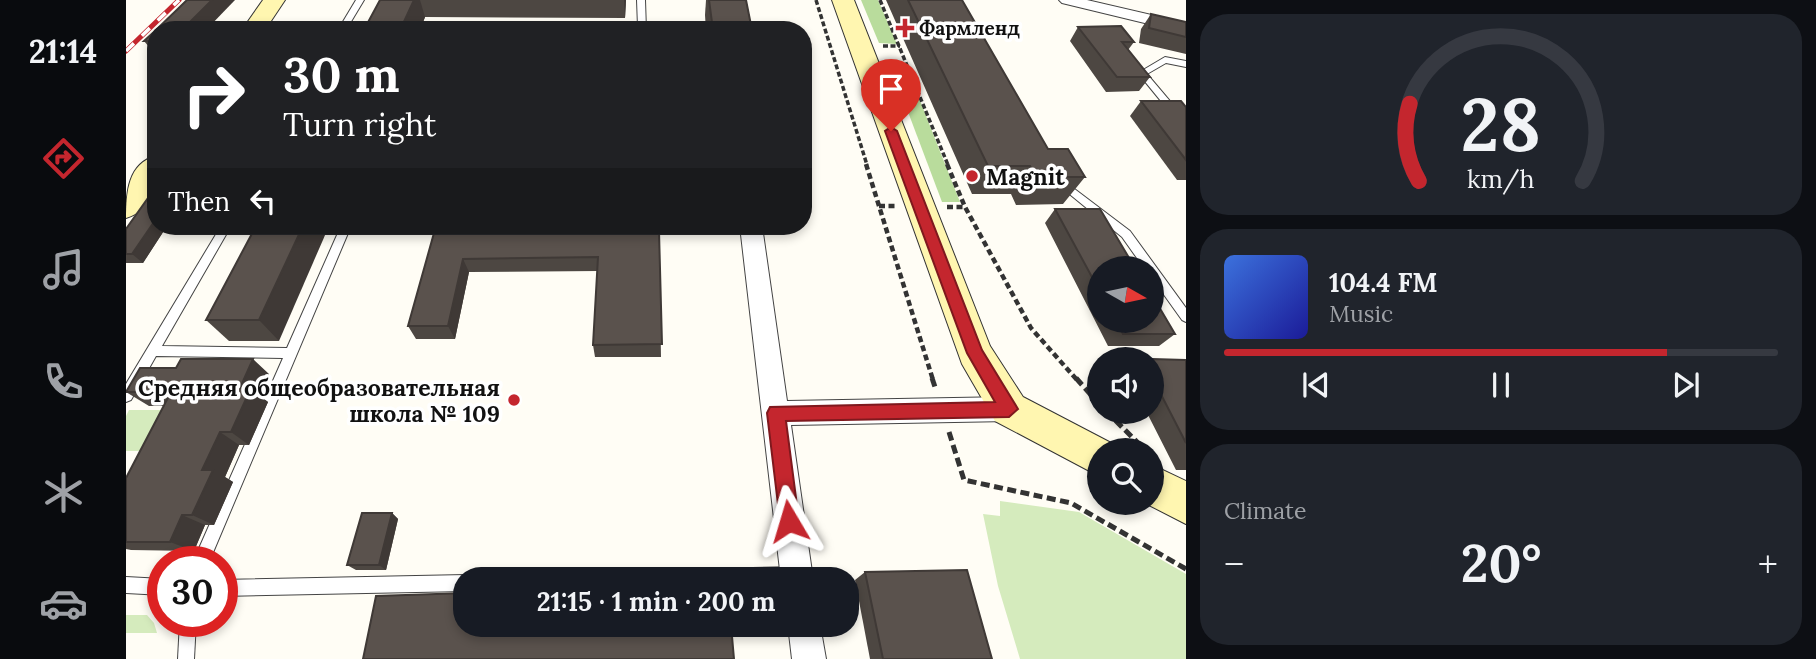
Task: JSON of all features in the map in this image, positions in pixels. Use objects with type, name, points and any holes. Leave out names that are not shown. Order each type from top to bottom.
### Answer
[{"type":"main road","points":[[259,21],[274,0]]},
{"type":"main road","points":[[843,0],[975,353],[1009,409],[1087,451]]},
{"type":"main road","points":[[126,207],[147,178]]},
{"type":"main road","points":[[1164,491],[1186,503]]},
{"type":"street","points":[[1067,0],[1186,28]]},
{"type":"street","points":[[752,235],[796,567]]},
{"type":"street","points":[[776,413],[1009,409]]},
{"type":"street","points":[[806,637],[809,659]]},
{"type":"lane","points":[[274,0],[285,0]]},
{"type":"lane","points":[[347,21],[360,0]]},
{"type":"lane","points":[[641,0],[642,21]]},
{"type":"lane","points":[[1186,64],[1165,60],[1142,73],[1186,125]]},
{"type":"lane","points":[[1051,173],[1126,234],[1142,256]]},
{"type":"lane","points":[[126,396],[221,235]]},
{"type":"lane","points":[[208,546],[342,235]]},
{"type":"lane","points":[[1164,287],[1186,317]]},
{"type":"lane","points":[[152,351],[291,353]]},
{"type":"lane","points":[[238,588],[453,583]]},
{"type":"lane","points":[[126,585],[147,586]]},
{"type":"lane","points":[[187,659],[188,637]]},
{"type":"path","points":[[880,0],[965,207],[1031,328],[1087,391]]},
{"type":"path","points":[[883,46],[900,46]]},
{"type":"path","points":[[902,92],[919,91]]},
{"type":"path","points":[[1119,424],[1133,438]]},
{"type":"green space","points":[[861,0],[878,0],[897,44],[879,43]]},
{"type":"green space","points":[[917,93],[960,202],[942,202],[902,96]]},
{"type":"green space","points":[[129,410],[171,410],[150,451],[126,451],[126,416]]},
{"type":"green space","points":[[1000,501],[1079,512],[1186,574],[1186,659],[1020,659],[998,586],[983,514],[1000,516]]},
{"type":"green space","points":[[126,615],[147,615],[147,633],[126,633]]},
{"type":"building","points":[[187,0],[212,0],[191,21],[165,21]]},
{"type":"building","points":[[380,0],[414,0],[404,21],[369,21]]},
{"type":"building","points":[[709,0],[746,0],[750,21],[712,21]]},
{"type":"building","points":[[908,0],[962,0],[1048,149],[1068,149],[1085,177],[1036,177],[1030,166],[988,166]]},
{"type":"building","points":[[1151,14],[1186,22],[1186,37],[1149,28]]},
{"type":"building","points":[[1121,26],[1134,42],[1122,42],[1150,77],[1117,77],[1078,27]]},
{"type":"building","points":[[1141,101],[1181,101],[1186,107],[1186,160]]},
{"type":"building","points":[[147,199],[147,232],[132,254],[126,254],[126,229]]},
{"type":"building","points":[[1055,209],[1100,209],[1128,256],[1087,256],[1087,268]]},
{"type":"building","points":[[251,235],[299,235],[259,320],[206,320]]},
{"type":"building","points":[[433,235],[659,235],[662,344],[593,345],[598,257],[463,259],[448,326],[408,326]]},
{"type":"building","points":[[1164,315],[1175,334],[1123,334],[1164,333]]},
{"type":"building","points":[[181,359],[253,359],[240,388],[251,388],[231,432],[220,432],[202,470],[213,470],[192,515],[182,515],[170,542],[126,542],[126,478],[171,392],[126,392],[140,368],[176,368]]},
{"type":"building","points":[[1164,359],[1186,360],[1186,443],[1164,400]]},
{"type":"building","points":[[362,513],[392,513],[379,565],[347,565]]},
{"type":"building","points":[[967,570],[992,659],[883,659],[865,572]]},
{"type":"building","points":[[453,593],[453,637],[732,637],[734,659],[363,659],[376,596]]},
{"type":"railway","points":[[157,21],[179,0]]},
{"type":"railway","points":[[126,51],[147,31]]},
{"type":"place","name":"Фармленд","points":[[905,28]]},
{"type":"place","name":"Magnit","points":[[972,176]]},
{"type":"place","name":"Средняя общеобразовательная школа № 109","points":[[514,400]]},
{"type":"route","points":[[789,521],[776,413],[1009,409],[975,353],[891,131]]}]
